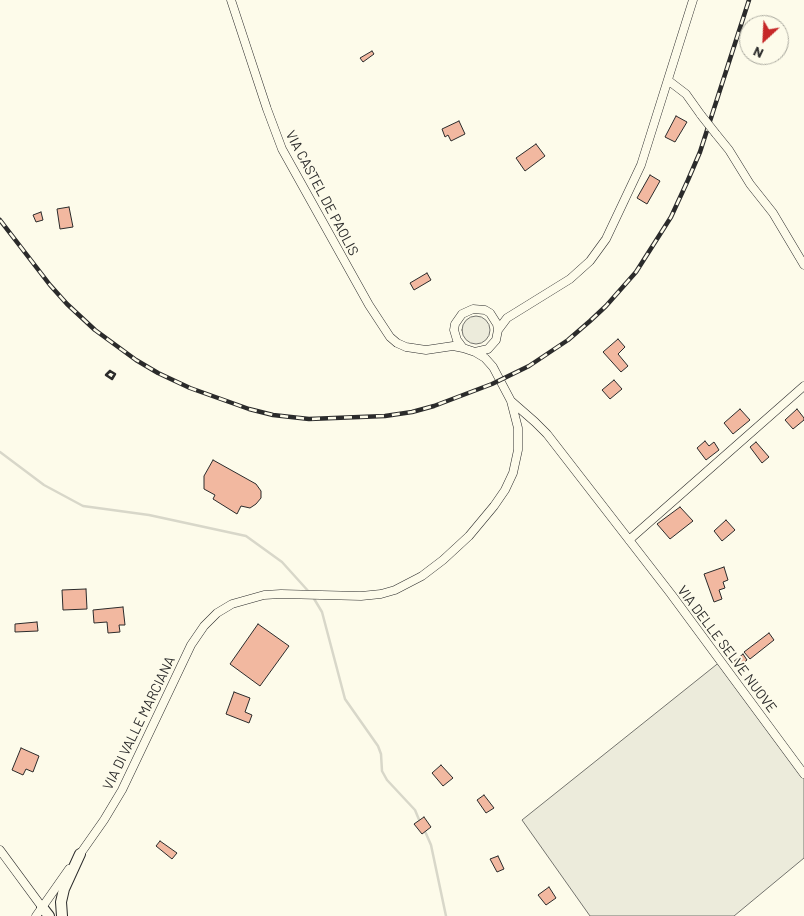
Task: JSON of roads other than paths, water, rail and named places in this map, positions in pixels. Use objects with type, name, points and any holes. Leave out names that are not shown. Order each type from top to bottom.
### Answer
[{"type":"street","name":"VIA CASTEL DE PAOLIS","points":[[231,0],[282,149],[361,294],[390,337],[397,343],[416,350],[442,347],[463,348]]},
{"type":"street","points":[[493,367],[492,354],[498,330],[507,318],[570,279],[590,261],[602,246],[637,176],[669,82],[693,0]]},
{"type":"street","points":[[669,82],[686,94],[729,150],[750,184],[773,213],[804,265]]},
{"type":"street","points":[[442,347],[447,343],[455,324],[462,314],[473,309],[485,310],[495,318],[498,330]]},
{"type":"street","points":[[495,318],[517,311]]},
{"type":"street","points":[[454,330],[457,340],[463,348],[485,358],[493,367],[511,401]]},
{"type":"street","points":[[475,352],[488,349],[494,344]]},
{"type":"street","points":[[629,540],[804,386]]},
{"type":"street","name":"VIA DELLE SELVE NUOVE","points":[[511,401],[544,431],[671,594],[804,774]]},
{"type":"street","name":"VIA DI VALLE MARCIANA","points":[[36,916],[45,912],[122,790],[185,657],[204,626],[221,611],[246,599],[275,594],[367,596],[395,590],[430,570],[469,536],[501,497],[513,473],[519,437],[518,422],[511,401]]},
{"type":"street","points":[[0,850],[45,912]]},
{"type":"street","points":[[62,916],[61,902],[64,888],[80,854]]},
{"type":"waterway","points":[[0,452],[44,485],[83,506],[149,515],[246,536],[282,562],[310,593]]},
{"type":"waterway","points":[[313,597],[322,612],[345,699],[378,746],[381,754],[382,771],[387,780],[415,810],[420,822]]},
{"type":"waterway","points":[[424,829],[431,845],[446,916]]},
{"type":"railway","points":[[0,220],[50,285],[95,330],[136,360],[190,388],[249,409],[273,415],[309,419],[385,416],[434,406],[492,384],[529,366],[568,340],[590,321],[636,272],[671,217],[700,152],[749,0]]}]
